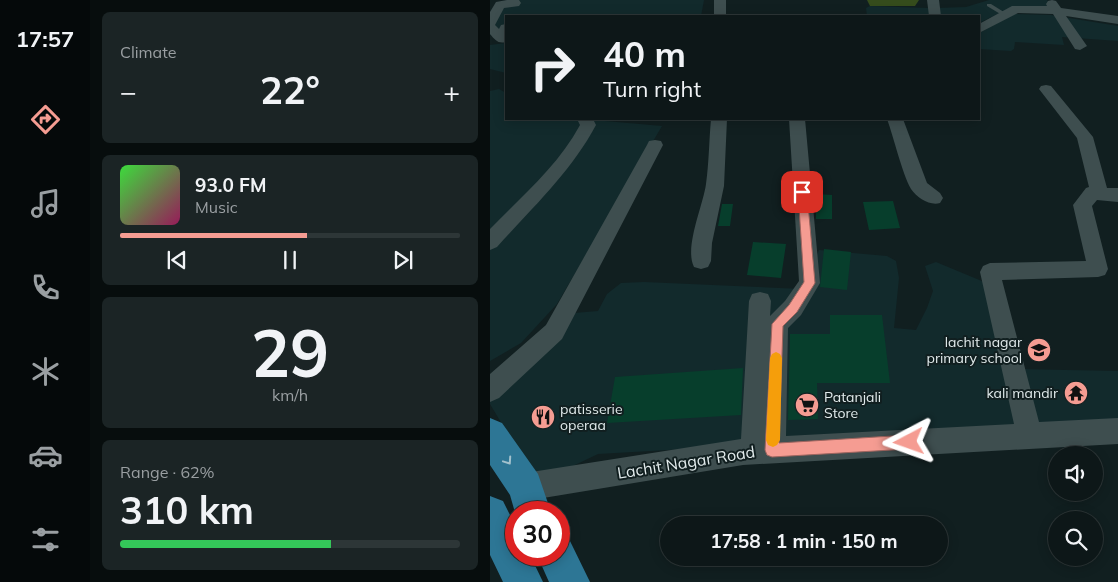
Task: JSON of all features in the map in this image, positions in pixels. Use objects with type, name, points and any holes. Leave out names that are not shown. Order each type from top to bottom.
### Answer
[{"type":"main road","points":[[490,435],[529,500]]},
{"type":"main road","points":[[491,518],[523,582]]},
{"type":"main road","points":[[562,566],[570,582]]},
{"type":"street","points":[[720,0],[720,15]]},
{"type":"street","points":[[933,0],[935,15]]},
{"type":"street","points":[[1049,0],[1080,46]]},
{"type":"street","points":[[1089,0],[1089,15]]},
{"type":"street","points":[[501,37],[490,25],[495,5],[514,2],[510,15]]},
{"type":"street","points":[[980,27],[1016,9],[1057,11],[1118,20]]},
{"type":"street","points":[[1030,436],[990,272],[1108,270],[1082,205],[1092,193],[1109,194],[1085,137],[1046,89]]},
{"type":"street","points":[[490,242],[556,171],[582,138],[588,125],[586,120]]},
{"type":"street","points":[[701,261],[702,242],[715,186],[719,120]]},
{"type":"street","points":[[763,451],[778,324],[793,308],[810,283],[797,120]]},
{"type":"street","points":[[895,120],[919,187],[934,198]]},
{"type":"street","points":[[490,390],[554,332],[655,145]]},
{"type":"street","points":[[760,301],[763,451]]},
{"type":"street","name":"Lachit Nagar Road","points":[[529,500],[763,451],[1118,431]]},
{"type":"lane","points":[[989,5],[1004,14]]},
{"type":"shaded area","points":[[506,0],[704,0],[701,15],[505,15],[505,33],[490,35],[490,13]]},
{"type":"shaded area","points":[[989,0],[1047,0],[1053,8],[1006,10],[980,23],[980,15],[940,15],[937,8],[966,7]]},
{"type":"shaded area","points":[[870,6],[928,8],[932,15],[867,15],[866,8]]},
{"type":"shaded area","points":[[1014,14],[1051,15],[1118,26],[1118,41],[1062,37],[1064,45],[1015,42],[1014,49],[1011,51],[980,49],[980,32]]},
{"type":"shaded area","points":[[505,43],[505,73],[490,69],[490,45]]},
{"type":"shaded area","points":[[499,89],[505,92],[505,120],[594,120],[662,126],[557,304],[521,343],[490,361],[490,91]]},
{"type":"shaded area","points":[[819,250],[887,256],[896,261],[899,278],[894,328],[916,330],[927,308],[933,291],[925,266],[936,262],[989,284],[1015,369],[1118,371],[1118,424],[598,454],[554,475],[536,481],[490,404],[490,398],[574,313],[598,311],[607,294],[621,283],[644,282],[802,289]]},
{"type":"green space","points":[[867,0],[919,0],[915,6],[870,6]]},
{"type":"building","points":[[816,194],[832,195],[832,219],[816,219]]},
{"type":"building","points":[[893,201],[900,228],[869,230],[863,202]]},
{"type":"building","points":[[722,204],[733,204],[730,226],[718,226]]},
{"type":"building","points":[[753,242],[786,244],[781,278],[747,275]]},
{"type":"building","points":[[824,249],[851,252],[847,290],[820,287]]},
{"type":"building","points":[[830,315],[882,315],[890,383],[817,383],[818,419],[788,420],[790,334],[830,334]]},
{"type":"building","points":[[743,368],[741,415],[607,423],[615,377]]},
{"type":"slow traffic","points":[[773,440],[776,358]]},
{"type":"place","name":"lachit nagar primary school","points":[[1039,350]]},
{"type":"place","name":"kali mandir","points":[[1076,393]]},
{"type":"place","name":"Patanjali Store","points":[[807,405]]},
{"type":"place","name":"patisserie operaa","points":[[543,417]]},
{"type":"route","points":[[802,192],[810,283],[793,308],[783,316],[778,324],[772,450],[909,442]]}]
